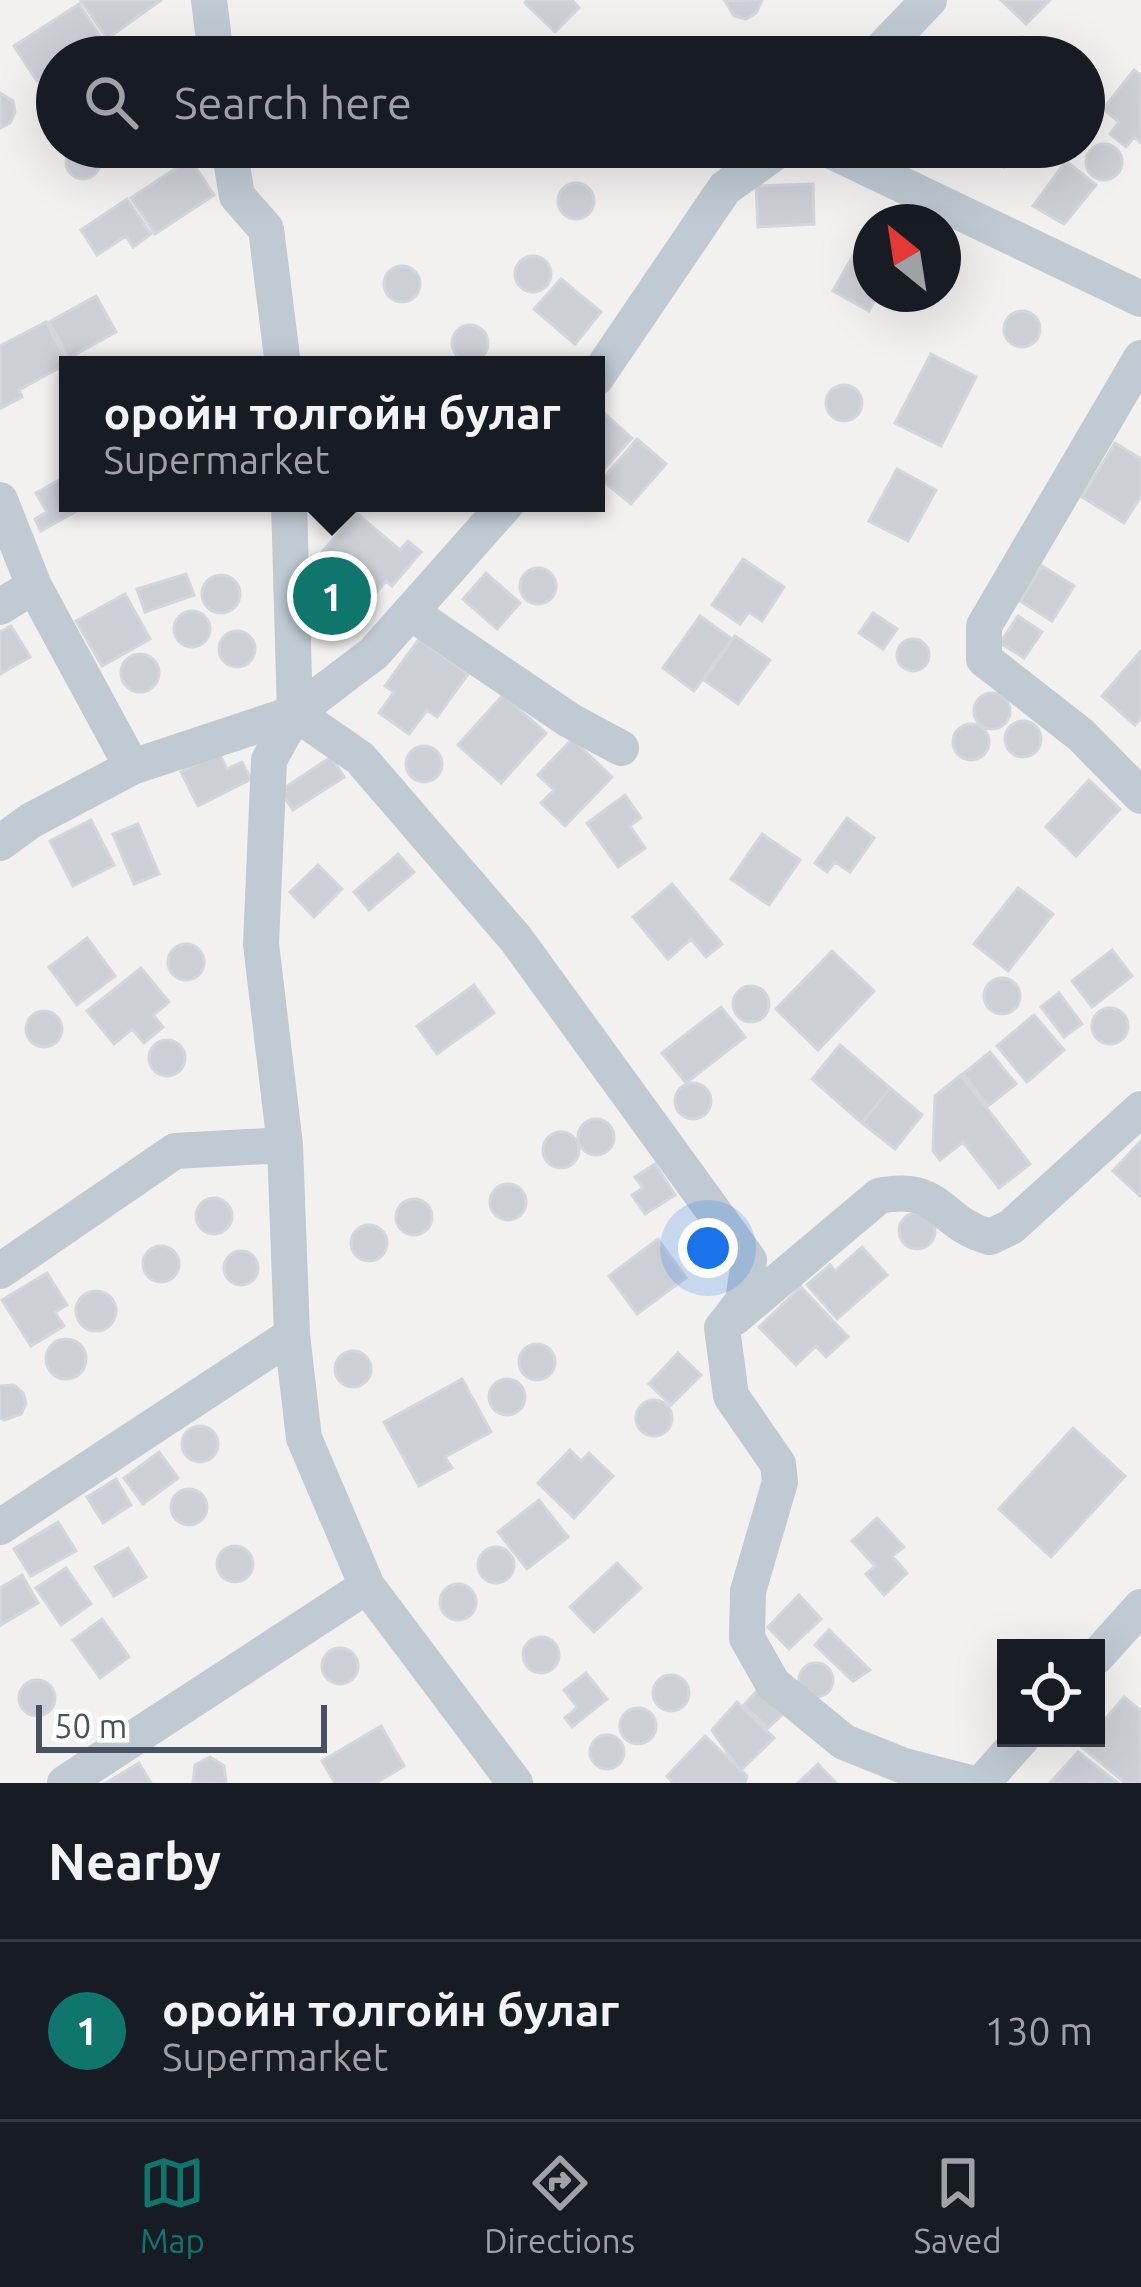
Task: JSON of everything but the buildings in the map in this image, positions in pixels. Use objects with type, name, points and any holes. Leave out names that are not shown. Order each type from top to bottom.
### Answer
[{"type":"street","points":[[208,0],[214,36]]},
{"type":"street","points":[[894,36],[929,0]]},
{"type":"street","points":[[232,168],[236,196],[266,229],[282,356]]},
{"type":"street","points":[[605,364],[725,188],[753,168]]},
{"type":"street","points":[[867,168],[1141,299]]},
{"type":"street","points":[[1141,358],[984,626],[985,659],[1081,735],[1141,796]]},
{"type":"street","points":[[0,500],[34,586],[131,767]]},
{"type":"street","points":[[289,512],[295,713],[269,760],[261,944],[285,1145],[292,1335],[304,1438],[367,1586],[515,1783]]},
{"type":"street","points":[[0,843],[30,821],[131,767],[295,713],[374,653],[499,512]]},
{"type":"street","points":[[0,608],[34,586]]},
{"type":"street","points":[[410,612],[569,720],[621,748]]},
{"type":"street","points":[[295,713],[360,758],[516,939],[748,1260],[743,1301],[722,1328],[731,1396],[778,1463],[780,1481],[748,1591],[747,1638],[773,1684],[844,1742],[904,1766],[970,1783]]},
{"type":"street","points":[[722,1328],[879,1196],[902,1191],[924,1194],[968,1231],[990,1237],[1011,1227],[1141,1109]]},
{"type":"street","points":[[0,1271],[176,1151],[285,1145]]},
{"type":"street","points":[[0,1527],[292,1335]]},
{"type":"street","points":[[64,1783],[367,1586]]},
{"type":"street","points":[[1105,1647],[1141,1607]]},
{"type":"street","points":[[982,1783],[1014,1747]]},
{"type":"place","name":"оройн толгойн булаг","points":[[332,596]]}]
